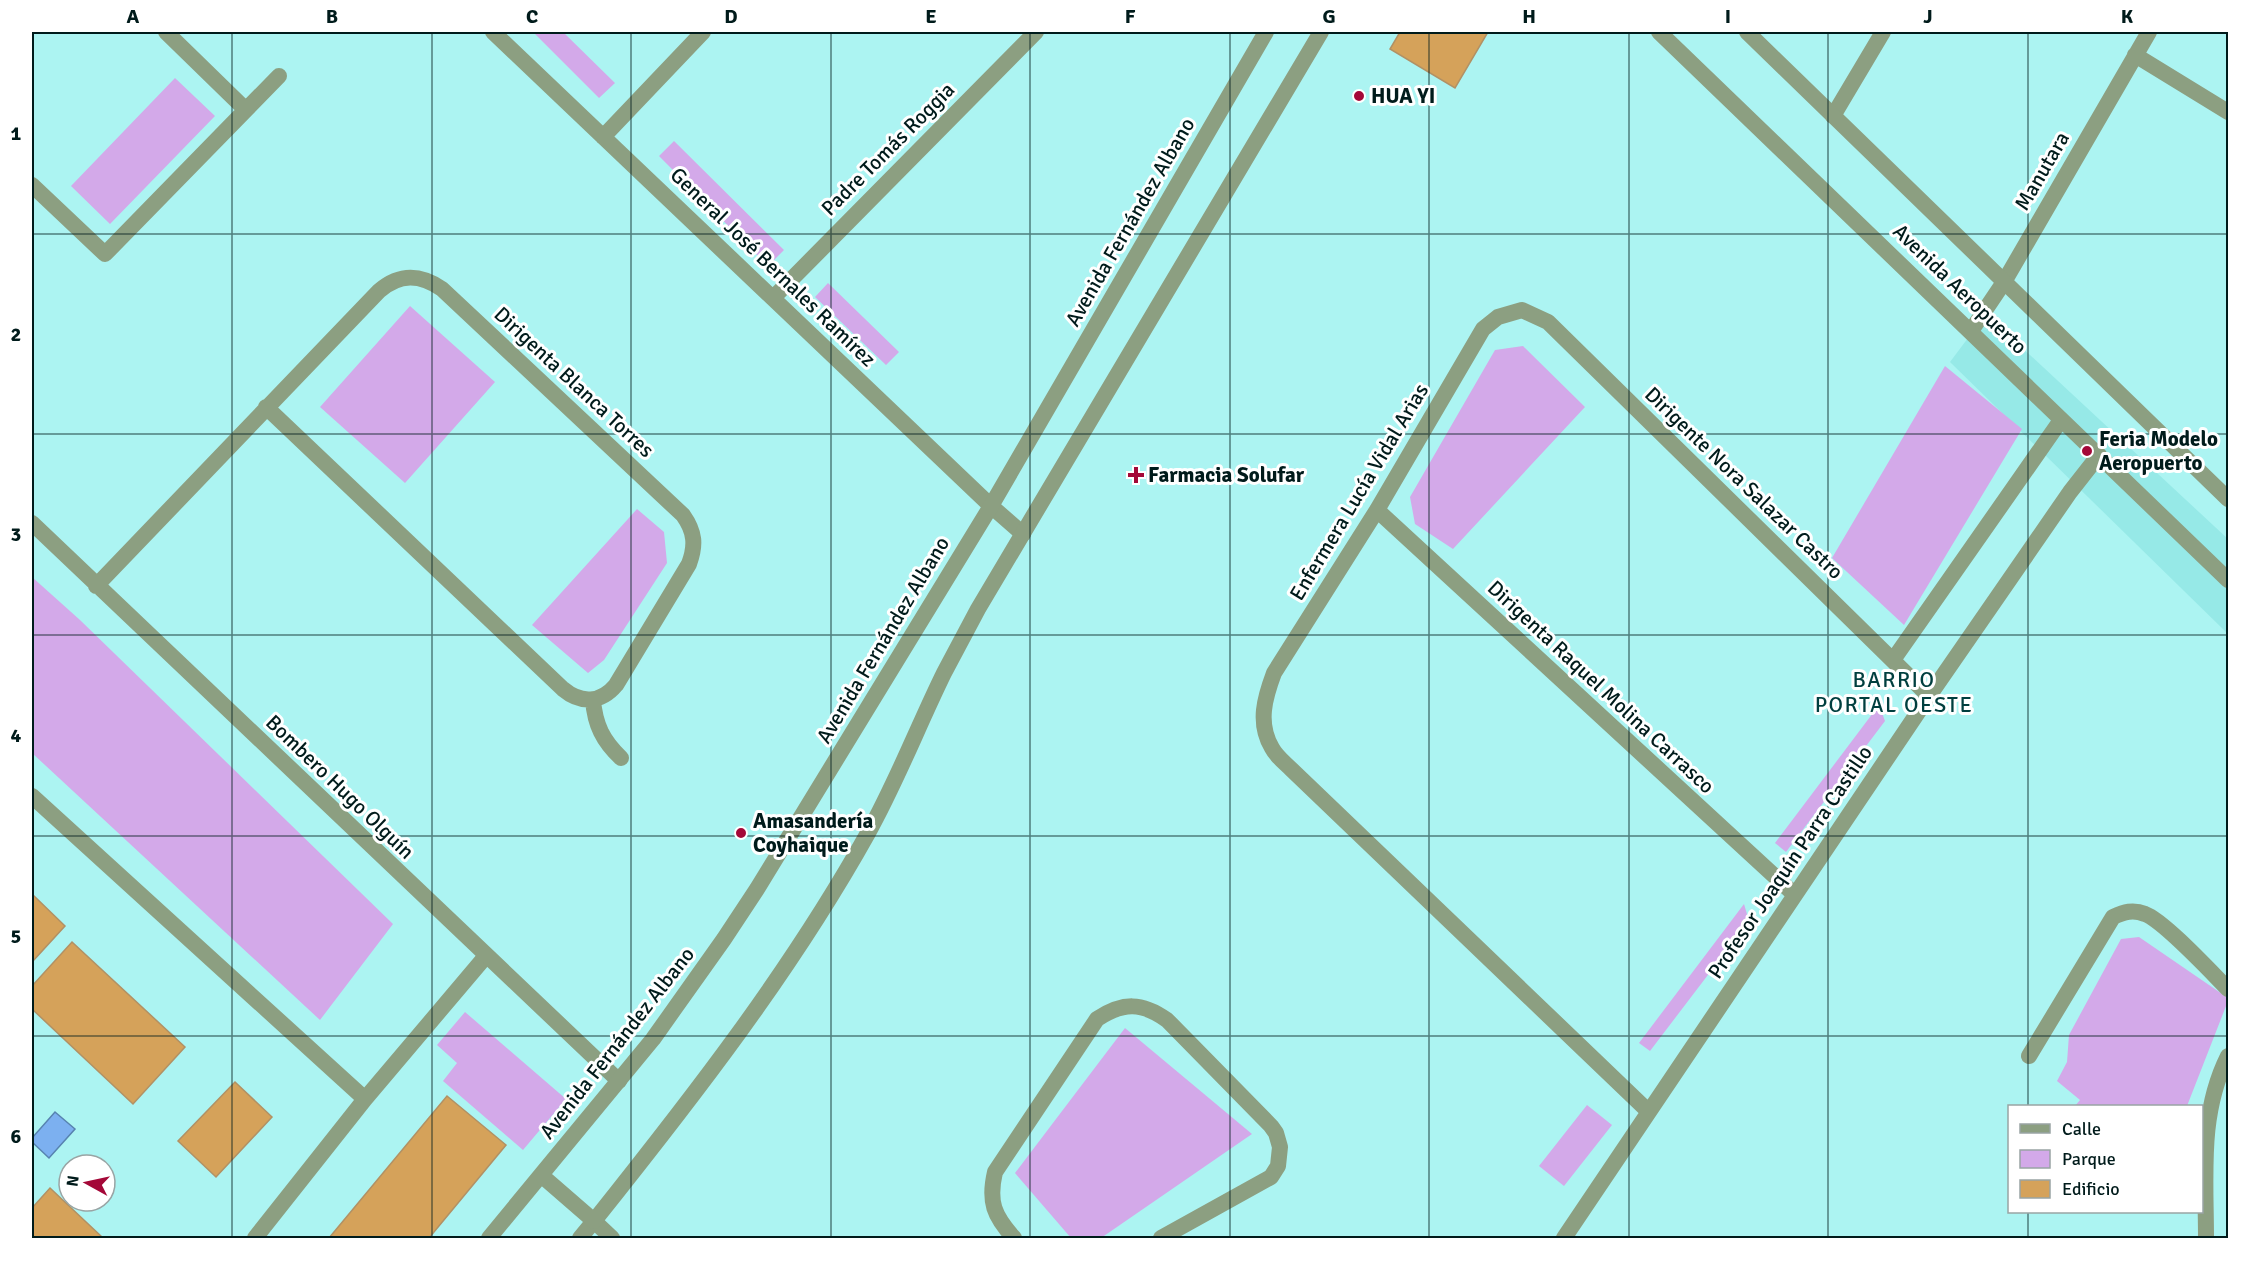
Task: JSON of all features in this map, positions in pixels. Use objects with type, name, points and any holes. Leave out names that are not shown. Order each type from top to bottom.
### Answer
[{"type":"street","points":[[166,32],[246,110]]},
{"type":"street","name":"General José Bernales Ramírez","points":[[493,32],[1023,534]]},
{"type":"street","points":[[603,136],[703,32]]},
{"type":"street","name":"Padre Tomás Roggia","points":[[773,298],[1035,32]]},
{"type":"street","name":"Avenida Fernández Albano","points":[[489,1239],[653,1039],[757,889],[991,506],[1266,32]]},
{"type":"street","points":[[580,1239],[702,1085],[803,941],[873,824],[978,609],[1321,32]]},
{"type":"street","name":"Avenida Aeropuerto","points":[[1659,32],[2229,580]]},
{"type":"street","name":"Avenida Aeropuerto","points":[[1746,32],[2229,499]]},
{"type":"street","points":[[1833,116],[1883,32]]},
{"type":"street","name":"Manutara","points":[[1971,331],[2004,282],[2149,32]]},
{"type":"street","points":[[2135,55],[2229,112]]},
{"type":"street","points":[[32,185],[105,254],[279,76]]},
{"type":"street","name":"Dirigenta Blanca Torres","points":[[96,586],[266,406],[387,284],[396,279],[419,277],[442,289],[683,515],[691,526],[694,551],[689,564],[616,685],[610,692],[593,700]]},
{"type":"street","name":"Enfermera Lucía Vidal Arias","points":[[1522,310],[1498,316],[1483,329],[1377,510],[1274,673],[1265,698],[1263,721],[1272,748],[1291,769],[1649,1112]]},
{"type":"street","name":"Dirigente Nora Salazar Castro","points":[[1522,310],[1548,322],[1929,696]]},
{"type":"street","points":[[266,406],[572,696],[582,700],[593,700],[597,726],[603,738],[621,758]]},
{"type":"street","points":[[1893,660],[2061,420]]},
{"type":"street","name":"Profesor Joaquín Parra Castillo","points":[[1564,1239],[1929,696],[2098,455]]},
{"type":"street","name":"Dirigenta Raquel Molina Carrasco","points":[[1377,510],[1795,896]]},
{"type":"street","name":"Bombero Hugo Olguín","points":[[32,523],[619,1081]]},
{"type":"street","points":[[32,796],[365,1099]]},
{"type":"street","points":[[2029,1056],[2113,917],[2126,911],[2145,914],[2159,922],[2229,989]]},
{"type":"street","points":[[255,1239],[365,1099],[486,956]]},
{"type":"street","points":[[1014,1239],[999,1222],[992,1203],[991,1192],[995,1172],[1097,1019],[1116,1008],[1137,1006],[1155,1012],[1167,1020],[1271,1126],[1276,1133],[1280,1147],[1278,1166],[1266,1181],[1163,1238]]},
{"type":"street","points":[[2206,1239],[2206,1129],[2216,1083],[2229,1056]]},
{"type":"street","points":[[541,1175],[612,1239]]},
{"type":"shaded area","name":"Feria Modelo Aeropuerto","points":[[1986,314],[2228,539],[2228,634],[1950,362]]},
{"type":"shaded area","points":[[55,1112],[75,1129],[49,1158],[32,1142],[32,1138]]},
{"type":"green space","points":[[533,32],[563,32],[615,83],[599,98]]},
{"type":"green space","points":[[175,78],[215,116],[110,224],[71,186]]},
{"type":"green space","points":[[674,141],[784,250],[768,266],[659,156]]},
{"type":"green space","points":[[828,283],[899,352],[886,365],[815,297]]},
{"type":"green space","points":[[410,306],[495,382],[405,483],[320,407]]},
{"type":"green space","points":[[1523,346],[1585,407],[1453,549],[1415,524],[1410,497],[1495,350]]},
{"type":"green space","points":[[1945,366],[2022,429],[1904,625],[1832,558]]},
{"type":"green space","points":[[637,509],[664,532],[667,563],[604,660],[588,673],[532,625]]},
{"type":"green space","points":[[32,577],[80,620],[393,924],[320,1020],[32,753]]},
{"type":"green space","points":[[1879,705],[1885,721],[1786,852],[1775,843]]},
{"type":"green space","points":[[1744,904],[1749,921],[1650,1051],[1639,1043]]},
{"type":"green space","points":[[2139,937],[2228,998],[2187,1105],[2076,1105],[2080,1100],[2057,1081],[2067,1062],[2069,1035],[2121,939]]},
{"type":"green space","points":[[465,1012],[566,1099],[523,1150],[443,1081],[457,1063],[437,1045]]},
{"type":"green space","points":[[1125,1028],[1252,1134],[1101,1238],[1071,1238],[1015,1173]]},
{"type":"green space","points":[[1587,1105],[1612,1125],[1564,1186],[1539,1166]]},
{"type":"building","points":[[1400,32],[1488,32],[1455,88],[1390,49]]},
{"type":"building","points":[[32,894],[65,926],[32,962]]},
{"type":"building","points":[[72,942],[185,1047],[133,1104],[32,1009],[32,986]]},
{"type":"building","points":[[235,1082],[272,1117],[216,1177],[178,1141]]},
{"type":"building","points":[[447,1096],[506,1145],[429,1238],[329,1238]]},
{"type":"building","points":[[50,1188],[57,1195],[57,1213],[76,1213],[103,1238],[32,1238],[32,1208]]},
{"type":"place","name":"HUA YI","points":[[1359,96]]},
{"type":"place","name":"Feria Modelo Aeropuerto","points":[[2087,451]]},
{"type":"place","name":"Farmacia Solufar","points":[[1136,475]]},
{"type":"place","name":"Amasandería Coyhaique","points":[[741,833]]},
{"type":"district","name":"BARRIO PORTAL OESTE","points":[[1894,692]]}]
